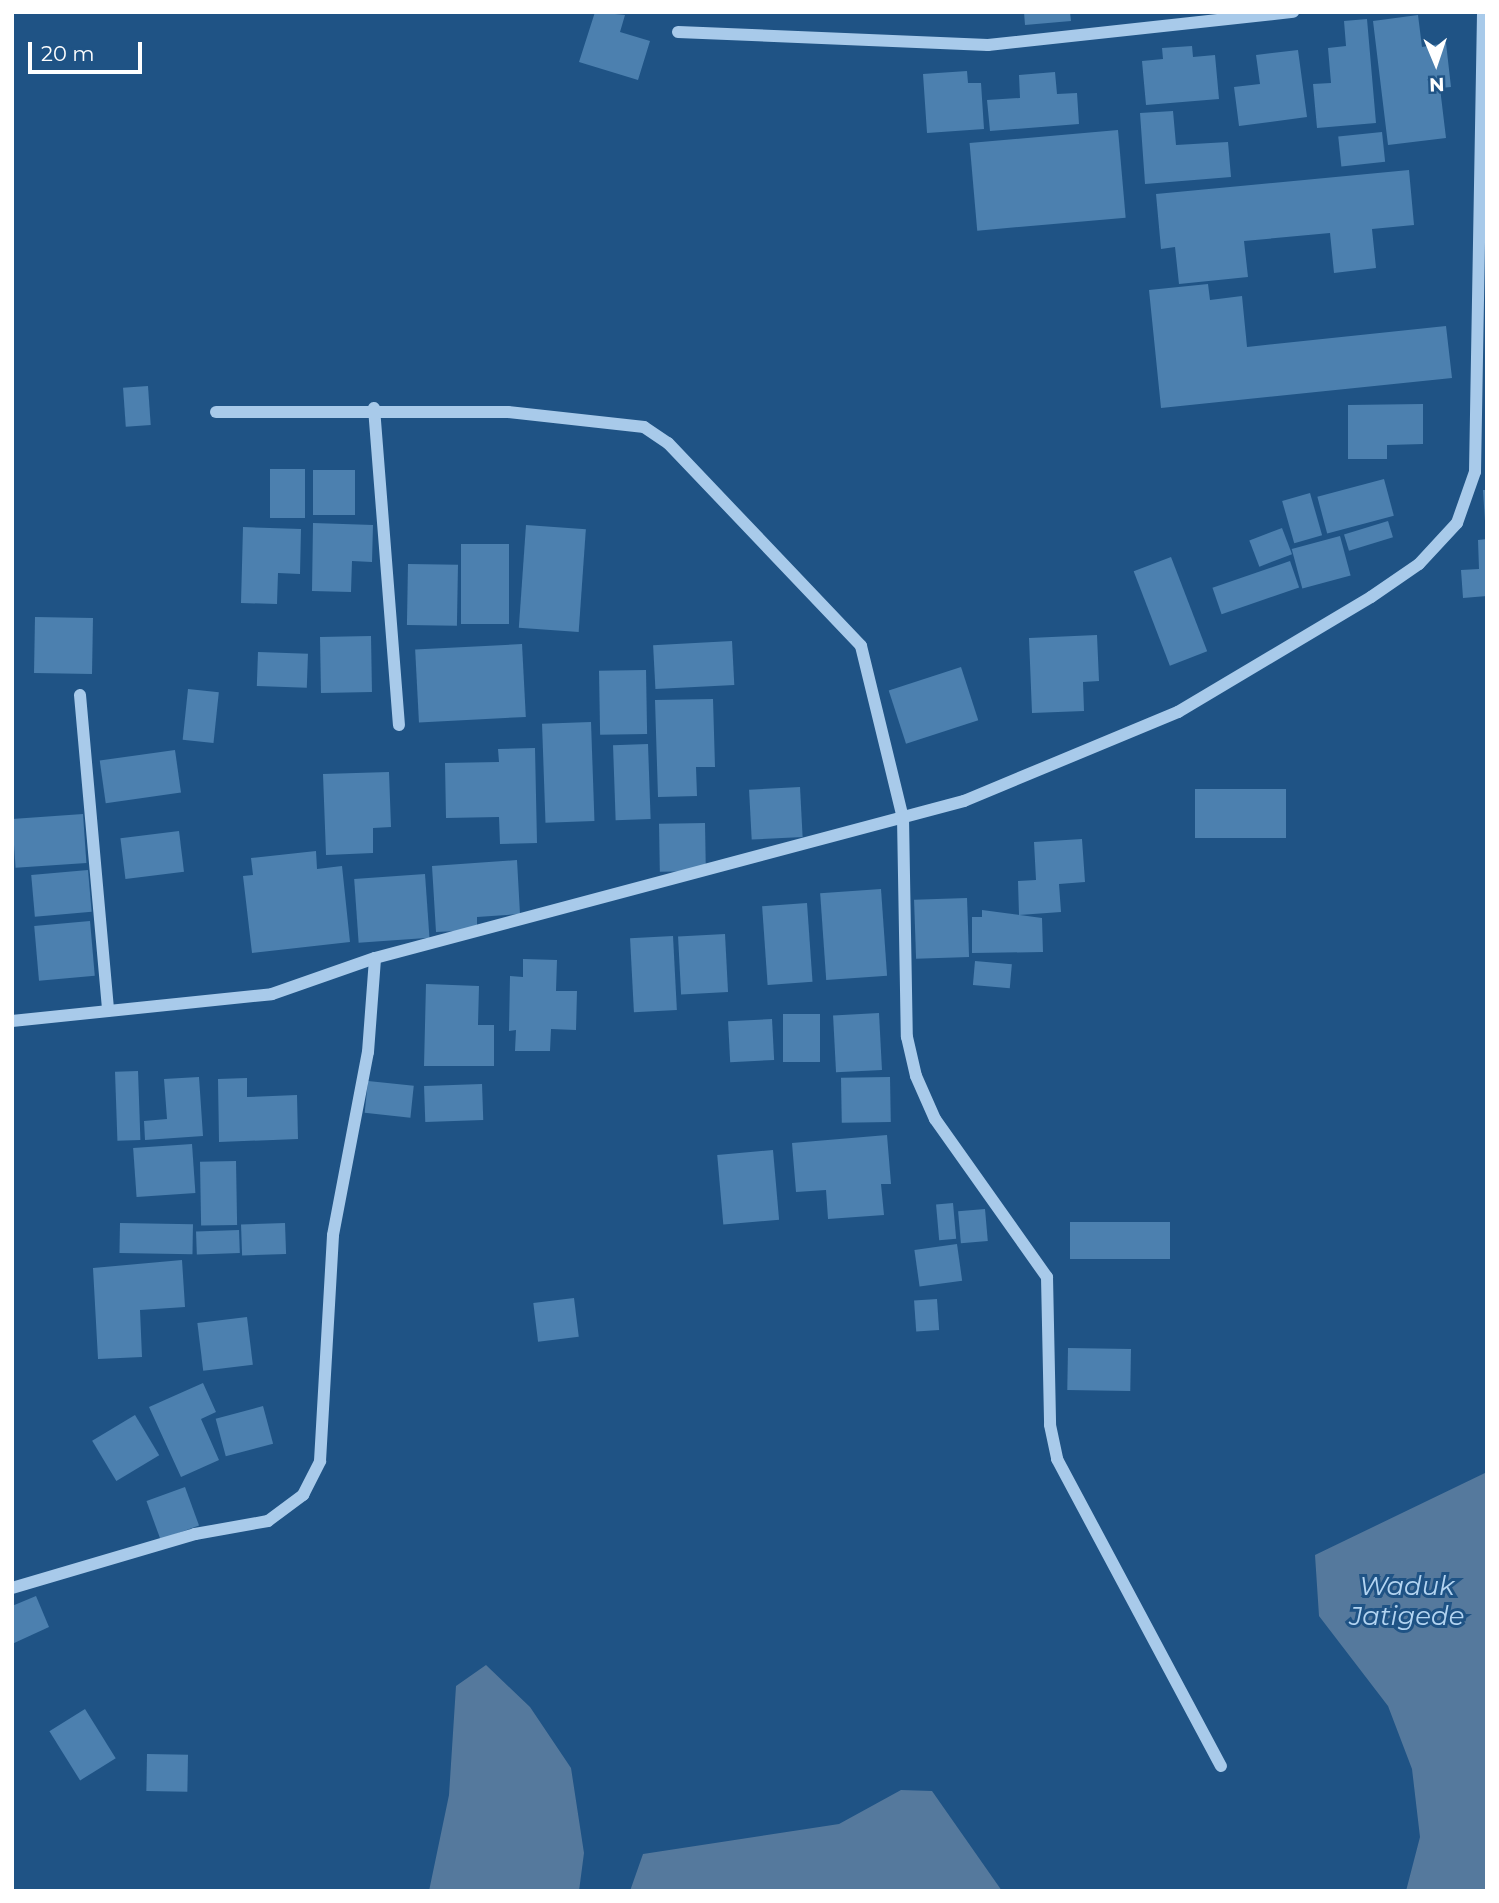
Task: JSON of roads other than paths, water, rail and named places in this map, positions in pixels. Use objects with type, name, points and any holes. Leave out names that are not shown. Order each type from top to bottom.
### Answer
[{"type":"street","points":[[678,32],[988,45],[1293,12]]},
{"type":"street","points":[[12,1021],[272,994],[375,958],[964,801],[1178,712],[1371,597],[1419,564],[1457,523],[1481,471],[1483,12]]},
{"type":"street","points":[[216,412],[374,408],[617,420],[668,443],[862,646],[903,818],[907,1037],[916,1076],[935,1119],[1046,1277],[1050,1426],[1057,1459],[1221,1766]]},
{"type":"street","points":[[374,408],[398,725]]},
{"type":"street","points":[[80,695],[108,1011]]},
{"type":"street","points":[[12,1588],[195,1534],[268,1521],[303,1495],[320,1461],[333,1234],[368,1052],[375,958]]},
{"type":"water","name":"Waduk Jatigede","points":[[1487,1472],[1487,1891],[1406,1891],[1420,1837],[1412,1769],[1388,1706],[1319,1616],[1315,1555]]},
{"type":"water","points":[[486,1665],[530,1707],[571,1768],[584,1853],[579,1891],[429,1891],[449,1795],[456,1686]]},
{"type":"water","points":[[901,1790],[932,1791],[1002,1891],[630,1891],[643,1854],[839,1824]]}]
